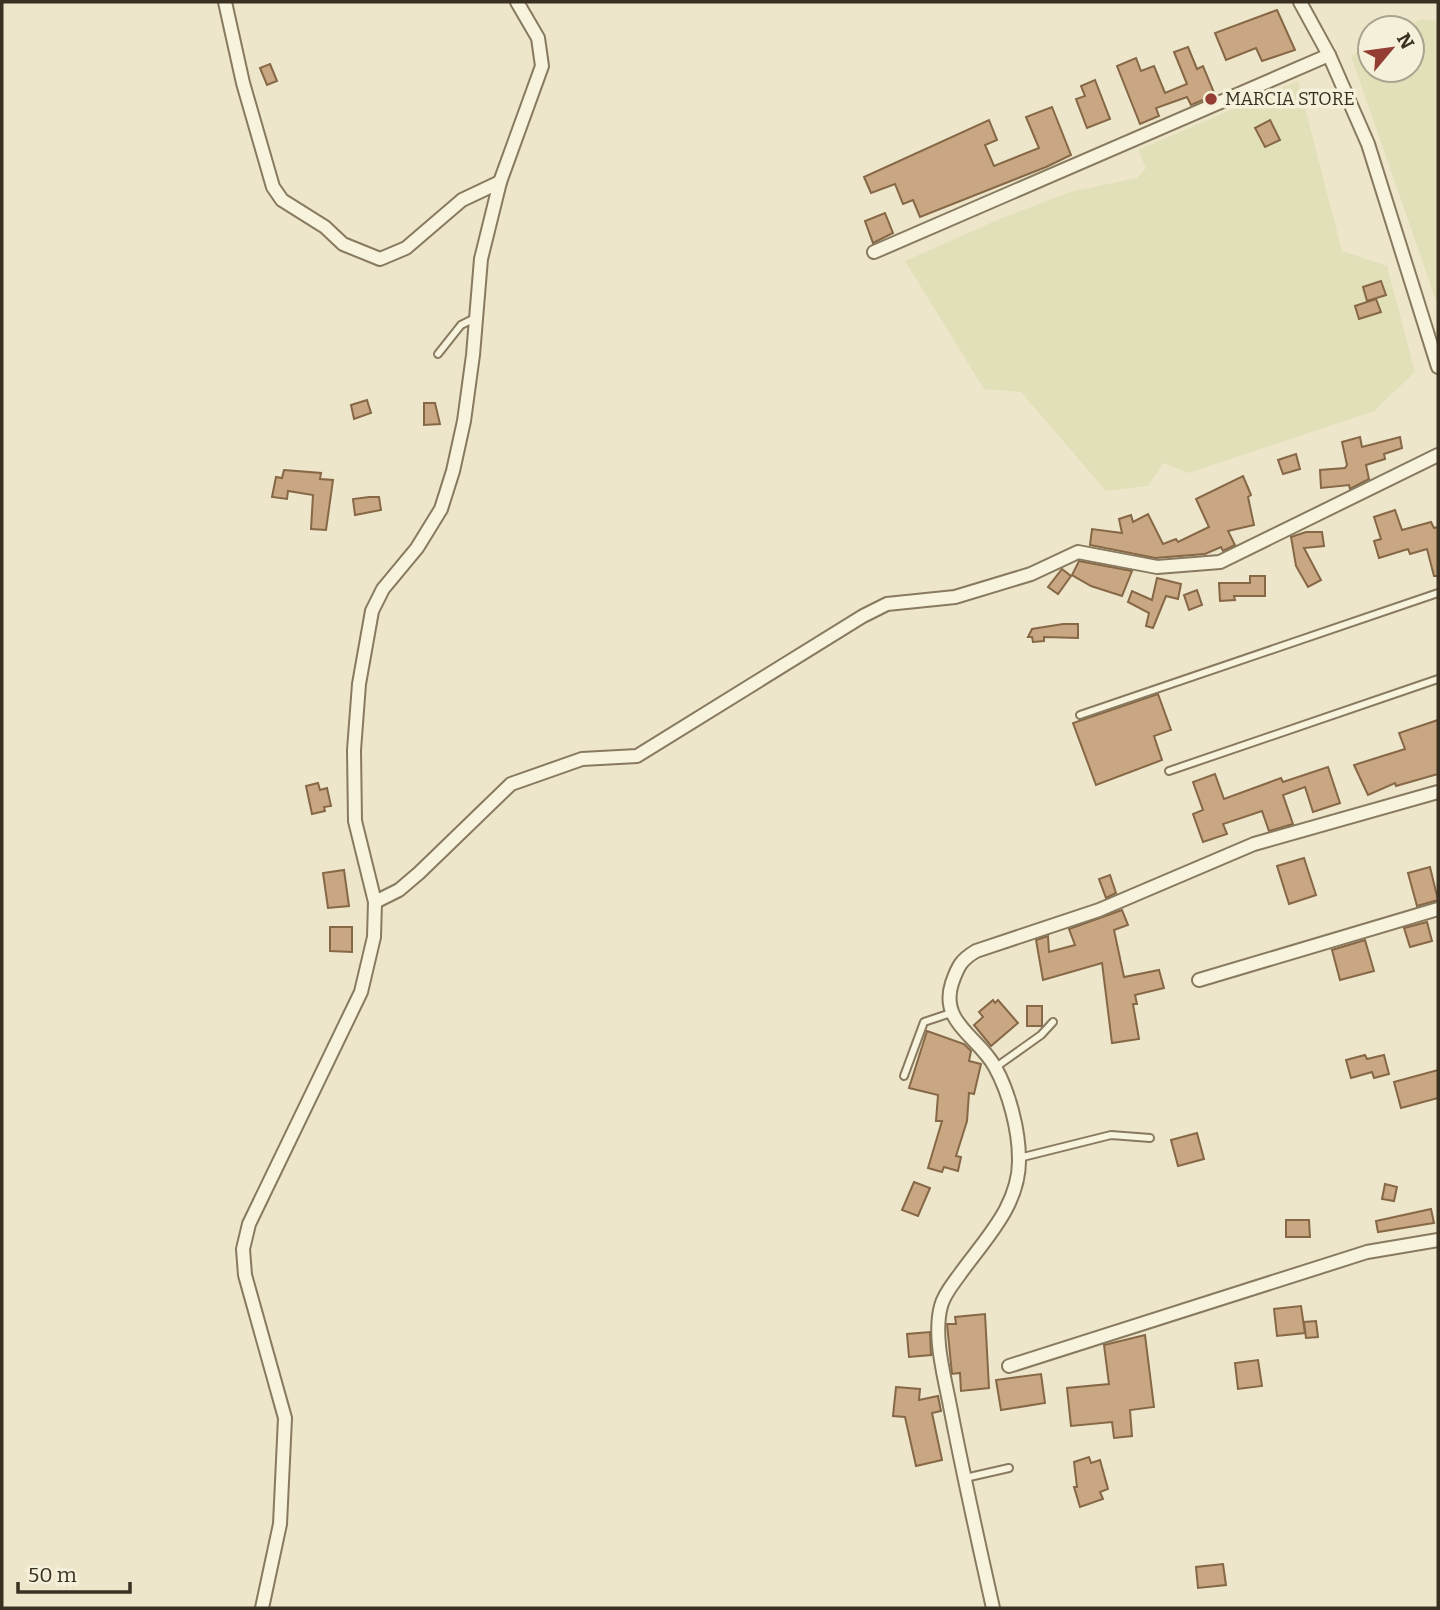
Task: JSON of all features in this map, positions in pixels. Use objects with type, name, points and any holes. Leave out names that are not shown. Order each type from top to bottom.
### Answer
[{"type":"street","points":[[225,2],[243,83],[273,187],[282,200],[325,227],[343,244],[380,259],[396,255],[446,211],[500,182]]},
{"type":"street","points":[[262,1608],[280,1524],[285,1418],[246,1275],[243,1249],[249,1224],[361,992],[372,950],[375,902],[355,821],[354,750],[359,684],[372,611],[377,600],[432,524],[445,497],[464,421],[481,259],[500,182],[542,66],[538,38],[517,2]]},
{"type":"street","points":[[1300,2],[1329,55],[1368,144],[1438,367]]},
{"type":"street","points":[[874,252],[1329,55]]},
{"type":"street","points":[[375,902],[399,890],[419,873],[511,784],[582,759],[637,756],[863,616],[887,604],[955,597],[1031,574],[1078,552],[1157,567],[1220,562],[1438,455]]},
{"type":"street","points":[[993,1608],[944,1374],[939,1321],[941,1304],[1010,1205],[1017,1182],[1019,1158],[1008,1096],[996,1067],[951,1013],[950,989],[959,961],[976,951],[1099,910],[1254,844],[1438,792]]},
{"type":"street","points":[[1199,980],[1438,909]]},
{"type":"street","points":[[1009,1366],[1367,1251],[1438,1240]]},
{"type":"lane","points":[[438,354],[461,325],[477,317]]},
{"type":"lane","points":[[1080,715],[1438,593]]},
{"type":"lane","points":[[1169,771],[1438,679]]},
{"type":"lane","points":[[904,1076],[924,1022],[951,1013]]},
{"type":"lane","points":[[996,1067],[1041,1035],[1053,1022]]},
{"type":"lane","points":[[1019,1158],[1111,1135],[1150,1138]]},
{"type":"lane","points":[[964,1478],[1009,1468]]},
{"type":"shaded area","points":[[1426,20],[1438,21],[1438,306],[1361,84],[1426,84]]},
{"type":"shaded area","points":[[1356,53],[1356,70],[1351,56]]},
{"type":"shaded area","points":[[1298,81],[1342,251],[1387,266],[1415,372],[1374,411],[1188,473],[1164,463],[1148,486],[1106,491],[1021,392],[984,389],[905,261],[1002,218],[1070,192],[1137,178],[1146,168],[1138,150]]},
{"type":"building","points":[[1277,10],[1295,50],[1262,61],[1256,48],[1226,60],[1215,33]]},
{"type":"building","points":[[1188,47],[1197,69],[1203,66],[1215,95],[1191,105],[1187,97],[1156,108],[1159,116],[1140,124],[1117,66],[1136,58],[1141,71],[1154,66],[1165,93],[1187,84],[1174,52]]},
{"type":"building","points":[[270,64],[277,81],[267,85],[260,68]]},
{"type":"building","points":[[1095,80],[1110,119],[1087,128],[1076,99],[1085,96],[1081,86]]},
{"type":"building","points":[[1052,107],[1071,155],[920,217],[913,200],[903,204],[895,184],[871,193],[864,177],[989,120],[997,140],[985,145],[994,166],[1039,148],[1026,117]]},
{"type":"building","points":[[1270,120],[1280,140],[1265,147],[1255,128]]},
{"type":"building","points":[[885,213],[893,233],[873,243],[865,221]]},
{"type":"building","points":[[1381,281],[1386,295],[1367,301],[1363,287]]},
{"type":"building","points":[[1376,299],[1381,312],[1359,319],[1355,306]]},
{"type":"building","points":[[367,400],[371,413],[354,419],[351,405]]},
{"type":"building","points":[[424,403],[435,403],[440,424],[424,425]]},
{"type":"building","points":[[1360,437],[1362,447],[1400,437],[1402,448],[1384,454],[1385,459],[1366,465],[1369,479],[1350,489],[1349,485],[1321,488],[1320,470],[1345,468],[1347,465],[1342,442]]},
{"type":"building","points":[[1296,454],[1300,469],[1283,474],[1278,460]]},
{"type":"building","points":[[284,470],[321,473],[320,479],[333,480],[326,530],[311,529],[313,495],[288,491],[287,499],[272,497],[276,477],[282,478]]},
{"type":"building","points":[[1243,476],[1251,495],[1248,497],[1254,525],[1228,531],[1235,545],[1223,551],[1221,547],[1205,554],[1155,558],[1090,545],[1092,529],[1122,533],[1119,519],[1131,515],[1133,522],[1148,514],[1163,544],[1176,539],[1178,542],[1209,527],[1196,499]]},
{"type":"building","points":[[379,497],[381,510],[355,515],[353,499]]},
{"type":"building","points":[[1395,510],[1402,530],[1431,522],[1434,528],[1438,527],[1438,576],[1434,576],[1427,549],[1410,554],[1408,549],[1379,558],[1374,541],[1381,539],[1374,517]]},
{"type":"building","points":[[1306,532],[1322,532],[1324,546],[1304,548],[1321,580],[1308,587],[1296,566],[1291,537]]},
{"type":"building","points":[[1079,561],[1132,571],[1122,596],[1091,586],[1072,575]]},
{"type":"building","points":[[1062,569],[1071,576],[1058,594],[1048,587]]},
{"type":"building","points":[[1250,576],[1265,576],[1265,596],[1234,596],[1235,600],[1220,601],[1219,583],[1250,583]]},
{"type":"building","points":[[1157,578],[1181,584],[1178,599],[1166,596],[1153,628],[1146,626],[1149,613],[1128,602],[1132,591],[1152,600]]},
{"type":"building","points":[[1197,590],[1202,605],[1189,610],[1184,595]]},
{"type":"building","points":[[1078,624],[1078,638],[1044,637],[1044,641],[1033,642],[1032,637],[1028,637],[1032,629]]},
{"type":"building","points":[[1158,694],[1171,730],[1154,736],[1162,760],[1096,785],[1073,723]]},
{"type":"building","points":[[1438,720],[1438,774],[1396,786],[1395,783],[1368,795],[1354,765],[1405,749],[1399,733]]},
{"type":"building","points":[[1328,767],[1340,803],[1313,812],[1305,787],[1283,795],[1293,824],[1269,831],[1262,811],[1223,824],[1227,834],[1203,842],[1193,814],[1203,810],[1193,782],[1215,774],[1224,799],[1281,778],[1283,782]]},
{"type":"building","points":[[318,783],[320,790],[327,788],[331,806],[324,807],[325,811],[312,814],[306,786]]},
{"type":"building","points":[[1304,858],[1316,895],[1289,904],[1277,866]]},
{"type":"building","points":[[1430,867],[1438,900],[1417,906],[1408,873]]},
{"type":"building","points":[[344,870],[349,906],[328,908],[323,873]]},
{"type":"building","points":[[1110,875],[1116,893],[1106,898],[1099,879]]},
{"type":"building","points":[[1122,910],[1128,925],[1114,930],[1124,977],[1159,970],[1164,988],[1135,995],[1137,1004],[1133,1004],[1139,1039],[1112,1043],[1102,963],[1043,980],[1036,940],[1048,936],[1049,952],[1075,945],[1069,929]]},
{"type":"building","points":[[1427,922],[1432,941],[1410,947],[1404,928]]},
{"type":"building","points":[[330,927],[352,927],[352,952],[330,951]]},
{"type":"building","points":[[1365,940],[1374,971],[1340,980],[1332,950]]},
{"type":"building","points":[[993,1000],[995,1003],[998,1000],[1018,1023],[991,1046],[974,1025],[983,1017],[979,1012]]},
{"type":"building","points":[[1027,1006],[1042,1006],[1042,1026],[1027,1026]]},
{"type":"building","points":[[927,1031],[964,1044],[971,1051],[969,1061],[981,1064],[974,1094],[969,1093],[967,1121],[956,1156],[961,1157],[958,1171],[944,1167],[942,1172],[928,1168],[942,1121],[936,1121],[938,1095],[909,1088]]},
{"type":"building","points":[[1365,1055],[1367,1059],[1384,1055],[1389,1074],[1374,1078],[1372,1072],[1351,1078],[1346,1060]]},
{"type":"building","points":[[1438,1070],[1438,1098],[1401,1108],[1394,1082]]},
{"type":"building","points":[[1197,1133],[1204,1159],[1178,1166],[1171,1140]]},
{"type":"building","points":[[914,1182],[930,1188],[918,1216],[902,1210]]},
{"type":"building","points":[[1385,1184],[1397,1187],[1394,1201],[1382,1199]]},
{"type":"building","points":[[1431,1209],[1434,1223],[1378,1232],[1376,1221]]},
{"type":"building","points":[[1286,1220],[1309,1220],[1310,1237],[1286,1237]]},
{"type":"building","points":[[1301,1306],[1305,1333],[1277,1336],[1274,1309]]},
{"type":"building","points":[[985,1314],[989,1388],[961,1391],[960,1373],[952,1374],[947,1324],[956,1324],[955,1317]]},
{"type":"building","points":[[1316,1321],[1318,1337],[1306,1338],[1304,1322]]},
{"type":"building","points":[[930,1332],[931,1355],[909,1357],[907,1334]]},
{"type":"building","points":[[1145,1335],[1154,1407],[1130,1410],[1132,1436],[1114,1438],[1112,1422],[1071,1426],[1067,1388],[1109,1384],[1104,1345]]},
{"type":"building","points":[[1258,1360],[1262,1386],[1238,1389],[1235,1363]]},
{"type":"building","points":[[1041,1374],[1045,1403],[1001,1410],[996,1380]]},
{"type":"building","points":[[896,1387],[920,1389],[919,1400],[938,1396],[941,1411],[932,1413],[942,1460],[916,1466],[905,1417],[893,1416]]},
{"type":"building","points":[[1089,1457],[1091,1463],[1100,1460],[1108,1489],[1100,1492],[1103,1499],[1080,1507],[1074,1487],[1077,1487],[1074,1462]]},
{"type":"building","points":[[1223,1564],[1226,1585],[1198,1588],[1196,1567]]},
{"type":"place","name":"MARCIA STORE","points":[[1211,99]]}]
